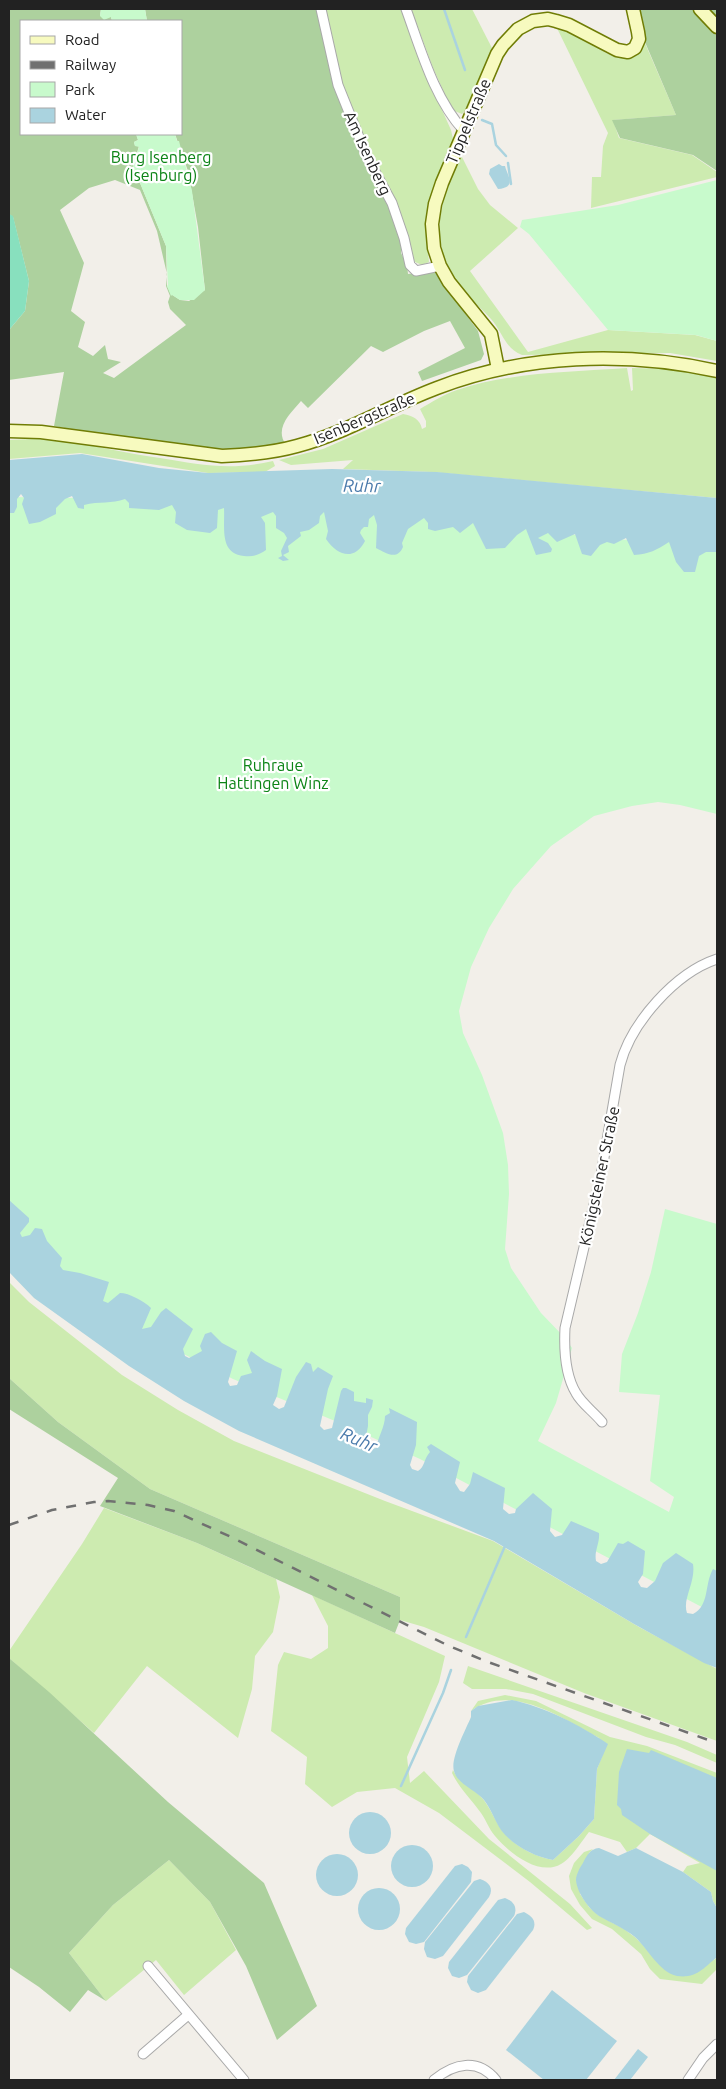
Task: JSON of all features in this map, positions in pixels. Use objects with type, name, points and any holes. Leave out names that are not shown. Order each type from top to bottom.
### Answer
[{"type":"main road","name":"Tippelstraße","points":[[498,369],[491,334],[449,282],[440,266],[432,237],[435,204],[442,183],[497,54],[518,29],[533,21],[548,19],[569,25],[616,50],[628,52],[635,48],[639,39],[632,9]]},
{"type":"main road","points":[[700,9],[717,27]]},
{"type":"main road","name":"Isenbergstraße","points":[[9,432],[41,432],[222,456],[261,454],[297,446],[325,437],[437,387],[498,369],[546,362],[608,359],[675,364],[717,372]]},
{"type":"street","name":"Am Isenberg","points":[[322,9],[338,85],[367,157],[392,203],[404,238],[410,265],[416,271],[440,266]]},
{"type":"street","points":[[406,9],[429,72],[446,108],[464,131]]},
{"type":"street","name":"Königsteiner Straße","points":[[602,1422],[577,1395],[571,1383],[564,1341],[565,1328],[597,1193],[620,1065],[635,1030],[658,1002],[698,967],[717,958]]},
{"type":"street","points":[[148,1966],[244,2080]]},
{"type":"street","points":[[143,2054],[188,2015]]},
{"type":"street","points":[[688,2080],[703,2058],[717,2044]]},
{"type":"street","points":[[434,2080],[451,2068],[472,2064],[482,2068],[496,2080]]},
{"type":"green space","points":[[9,9],[101,9],[100,16],[111,17],[112,20],[20,20],[20,135],[136,135],[138,140],[134,142],[135,146],[139,146],[133,166],[166,246],[167,273],[157,231],[140,190],[115,180],[89,188],[60,210],[84,263],[71,311],[85,322],[78,347],[93,356],[105,345],[108,359],[121,362],[103,373],[114,378],[186,325],[170,309],[168,302],[170,296],[166,286],[167,277],[167,286],[171,294],[180,300],[189,301],[205,290],[198,227],[188,171],[175,135],[182,135],[182,20],[147,20],[145,9],[318,9],[336,86],[390,205],[402,239],[401,253],[407,265],[408,274],[434,271],[478,331],[484,354],[481,360],[422,381],[418,372],[465,348],[450,321],[424,331],[383,352],[371,346],[308,408],[301,401],[292,411],[283,427],[283,439],[286,445],[228,449],[199,448],[141,441],[54,426],[64,372],[9,380],[9,330],[25,311],[29,281],[13,217],[9,214]]},
{"type":"green space","points":[[101,9],[145,9],[147,20],[112,20],[111,17],[104,20],[100,16]]},
{"type":"green space","points":[[324,9],[402,9],[425,72],[451,130],[454,143],[438,182],[425,223],[429,262],[422,265],[415,262],[411,254],[368,155],[342,86]]},
{"type":"green space","points":[[411,9],[472,9],[493,50],[469,106],[462,114],[452,110],[433,68]]},
{"type":"green space","points":[[635,9],[717,9],[717,171],[693,155],[620,138],[612,120],[676,115],[642,35]]},
{"type":"green space","points":[[555,24],[579,34],[606,53],[622,58],[637,52],[641,34],[676,115],[613,120],[619,138],[692,155],[717,172],[717,177],[591,208],[592,177],[601,177],[603,146],[608,133]]},
{"type":"green space","name":"Burg Isenberg (Isenburg)","points":[[136,135],[175,135],[177,141],[179,141],[192,191],[205,290],[194,300],[180,300],[171,296],[167,286],[166,246],[133,166],[139,147],[135,146],[134,142],[138,140]]},
{"type":"green space","points":[[461,155],[478,189],[490,205],[518,228],[470,271],[528,352],[608,330],[695,335],[717,341],[717,361],[670,353],[522,355],[512,349],[491,319],[464,291],[452,274],[444,257],[440,241],[442,207],[446,190]]},
{"type":"green space","points":[[717,180],[717,341],[696,335],[608,330],[529,234],[520,227],[522,220],[618,205]]},
{"type":"green space","points":[[9,214],[13,216],[29,281],[25,311],[9,330]]},
{"type":"green space","points":[[627,368],[631,391],[633,390],[632,368],[672,369],[717,378],[717,498],[432,472],[343,469],[353,460],[291,465],[279,460],[323,449],[403,414],[416,418],[422,429],[426,427],[426,421],[420,409],[447,394],[478,384],[520,376]]},
{"type":"green space","points":[[55,438],[133,454],[203,465],[243,466],[273,461],[275,466],[265,472],[208,473],[80,453],[9,459],[9,440]]},
{"type":"green space","name":"Ruhraue Hattingen Winz","points":[[9,497],[154,499],[409,515],[611,539],[717,544],[717,814],[658,802],[632,806],[594,816],[551,846],[513,889],[489,928],[471,967],[459,1011],[463,1033],[482,1075],[503,1133],[508,1165],[509,1194],[505,1249],[511,1268],[541,1313],[572,1348],[556,1403],[538,1441],[669,1512],[674,1497],[650,1481],[660,1395],[619,1392],[622,1354],[651,1272],[665,1209],[717,1224],[717,1615],[420,1459],[340,1423],[233,1379],[150,1337],[9,1237]]},
{"type":"green space","points":[[9,1282],[29,1302],[122,1375],[178,1410],[234,1441],[385,1501],[493,1541],[639,1627],[717,1669],[717,1741],[584,1693],[424,1627],[400,1620],[400,1597],[150,1489],[58,1422],[9,1378]]},
{"type":"green space","points":[[9,1378],[58,1422],[150,1489],[400,1597],[400,1620],[395,1633],[197,1543],[100,1506],[118,1478],[9,1409]]},
{"type":"green space","points":[[104,1508],[197,1543],[276,1579],[280,1597],[273,1632],[255,1656],[252,1689],[238,1738],[147,1666],[94,1733],[9,1658],[9,1651],[82,1544]]},
{"type":"green space","points":[[312,1595],[445,1656],[439,1682],[407,1757],[410,1783],[424,1771],[489,1839],[570,1904],[592,1928],[587,1930],[530,1882],[439,1813],[395,1788],[357,1792],[332,1807],[305,1784],[307,1757],[271,1731],[278,1665],[284,1652],[311,1659],[328,1648],[328,1626]]},
{"type":"green space","points":[[9,1658],[49,1692],[168,1802],[264,1883],[317,2006],[277,2040],[246,1966],[210,1902],[169,1860],[113,1905],[69,1953],[106,2001],[88,1990],[70,2012],[39,1987],[9,1967]]},
{"type":"green space","points":[[468,1666],[687,1742],[717,1755],[717,1763],[675,1745],[646,1737],[533,1694],[506,1689],[472,1689],[463,1683]]},
{"type":"green space","points":[[505,1695],[536,1701],[610,1737],[647,1746],[717,1773],[717,1908],[711,1892],[683,1872],[687,1866],[700,1863],[650,1834],[636,1848],[627,1852],[620,1842],[589,1832],[568,1859],[552,1867],[534,1865],[525,1861],[501,1842],[458,1784],[452,1773],[453,1770],[459,1778],[483,1799],[501,1829],[511,1840],[532,1853],[553,1860],[594,1819],[597,1769],[603,1754],[599,1738],[536,1706],[503,1700],[487,1703],[471,1711],[478,1701]]},
{"type":"green space","points":[[593,1849],[589,1853],[580,1894],[589,1907],[598,1915],[636,1938],[667,1971],[714,1960],[717,1957],[717,1969],[702,1984],[660,1979],[650,1969],[641,1954],[612,1929],[592,1919],[580,1905],[571,1889],[569,1876],[574,1863],[584,1852]]},
{"type":"green space","points":[[169,1860],[210,1902],[236,1950],[184,1995],[156,1960],[106,2001],[69,1953],[113,1905]]},
{"type":"water","points":[[499,164],[505,166],[510,181],[508,186],[498,189],[489,174],[490,169]]},
{"type":"water","name":"Ruhr","points":[[82,454],[159,468],[208,473],[332,469],[437,472],[717,498],[717,552],[706,552],[699,556],[695,572],[684,572],[676,562],[669,542],[653,551],[634,555],[626,538],[614,544],[607,542],[600,545],[591,556],[582,554],[575,534],[557,542],[548,533],[538,538],[548,543],[552,549],[551,552],[536,555],[526,529],[517,535],[505,548],[486,549],[473,523],[460,533],[453,527],[435,531],[428,529],[428,523],[424,518],[408,529],[401,551],[398,554],[391,555],[376,548],[377,525],[374,515],[369,519],[368,527],[364,527],[361,530],[360,533],[365,541],[361,548],[351,554],[346,554],[335,549],[326,539],[328,531],[324,512],[320,516],[319,523],[309,530],[300,532],[301,536],[288,546],[289,552],[283,555],[289,560],[283,561],[278,558],[282,556],[281,551],[287,538],[284,533],[276,528],[276,516],[273,512],[261,517],[265,523],[266,550],[256,555],[247,556],[236,554],[227,545],[224,531],[224,508],[218,510],[217,528],[210,533],[187,530],[175,523],[176,512],[172,505],[159,510],[129,508],[129,503],[125,499],[84,505],[84,509],[78,508],[72,496],[65,499],[56,508],[56,514],[40,522],[29,524],[22,504],[24,498],[21,494],[17,499],[17,507],[14,513],[9,513],[9,460]]},
{"type":"water","name":"Ruhr","points":[[9,1200],[29,1218],[29,1222],[20,1233],[22,1237],[30,1235],[35,1228],[42,1229],[47,1241],[62,1258],[60,1266],[63,1270],[109,1282],[103,1301],[108,1303],[120,1293],[124,1293],[151,1308],[142,1329],[151,1327],[166,1308],[193,1329],[183,1349],[185,1356],[189,1358],[202,1351],[200,1346],[205,1334],[211,1332],[222,1343],[237,1351],[228,1382],[230,1386],[237,1385],[241,1376],[252,1373],[247,1360],[251,1351],[265,1361],[282,1369],[277,1396],[273,1405],[279,1409],[284,1407],[296,1377],[306,1362],[311,1364],[313,1372],[318,1367],[333,1376],[328,1389],[320,1426],[324,1430],[332,1428],[343,1388],[354,1392],[354,1401],[366,1403],[366,1398],[373,1400],[368,1415],[364,1447],[368,1450],[376,1448],[385,1416],[390,1413],[389,1408],[417,1422],[416,1445],[410,1465],[412,1469],[418,1471],[422,1467],[430,1452],[427,1447],[431,1444],[460,1462],[455,1483],[460,1491],[464,1492],[470,1484],[473,1472],[505,1488],[503,1509],[509,1514],[515,1513],[516,1509],[533,1493],[552,1509],[550,1531],[555,1537],[562,1535],[571,1521],[599,1533],[596,1561],[601,1564],[607,1562],[618,1543],[623,1544],[628,1541],[645,1551],[643,1574],[638,1582],[641,1587],[647,1588],[655,1581],[663,1563],[676,1553],[693,1564],[693,1577],[686,1602],[687,1613],[693,1614],[702,1605],[710,1575],[713,1569],[717,1571],[717,1668],[704,1663],[634,1624],[494,1541],[239,1431],[184,1401],[129,1366],[34,1298],[9,1272]]},
{"type":"water","points":[[512,1700],[536,1707],[562,1718],[608,1744],[597,1769],[594,1819],[553,1860],[518,1846],[506,1836],[481,1796],[459,1780],[454,1771],[454,1759],[471,1717],[471,1711],[478,1706]]},
{"type":"water","points":[[627,1749],[649,1753],[651,1750],[717,1778],[717,1871],[650,1834],[622,1815],[621,1809],[617,1805],[619,1772]]},
{"type":"water","points":[[370,1812],[385,1818],[391,1833],[385,1848],[370,1854],[355,1848],[349,1833],[355,1818]]},
{"type":"water","points":[[412,1845],[427,1851],[433,1866],[427,1881],[412,1887],[397,1881],[391,1866],[397,1851]]},
{"type":"water","points":[[599,1848],[618,1856],[636,1848],[683,1872],[711,1892],[717,1908],[717,1957],[704,1968],[690,1976],[671,1974],[659,1965],[635,1937],[595,1913],[581,1895],[576,1880],[578,1871],[587,1855]]},
{"type":"water","points":[[337,1854],[352,1860],[358,1875],[352,1890],[337,1896],[322,1890],[316,1875],[322,1860]]},
{"type":"water","points":[[462,1864],[472,1872],[471,1882],[424,1942],[416,1944],[409,1942],[405,1934],[406,1928],[455,1866]]},
{"type":"water","points":[[480,1879],[491,1888],[489,1897],[443,1956],[435,1959],[427,1957],[424,1949],[425,1942],[474,1881]]},
{"type":"water","points":[[379,1888],[394,1894],[400,1909],[394,1924],[379,1930],[364,1924],[358,1909],[364,1894]]},
{"type":"water","points":[[505,1898],[514,1905],[514,1916],[467,1975],[459,1978],[452,1976],[448,1968],[449,1962],[498,1900]]},
{"type":"water","points":[[524,1912],[533,1919],[533,1930],[486,1990],[478,1993],[471,1990],[467,1982],[468,1976],[517,1914]]},
{"type":"water","points":[[552,1990],[617,2041],[586,2080],[544,2080],[506,2050]]},
{"type":"water","points":[[638,2049],[648,2057],[630,2080],[614,2080]]},
{"type":"waterway","points":[[444,9],[465,70]]},
{"type":"waterway","points":[[482,120],[492,124],[496,145],[506,156]]},
{"type":"waterway","points":[[508,163],[511,184]]},
{"type":"waterway","points":[[466,1637],[505,1546]]},
{"type":"waterway","points":[[401,1786],[443,1693],[451,1670]]},
{"type":"railway","points":[[9,1525],[52,1510],[94,1502],[108,1501],[148,1505],[174,1511],[231,1537],[449,1646],[488,1662],[717,1743]]}]
